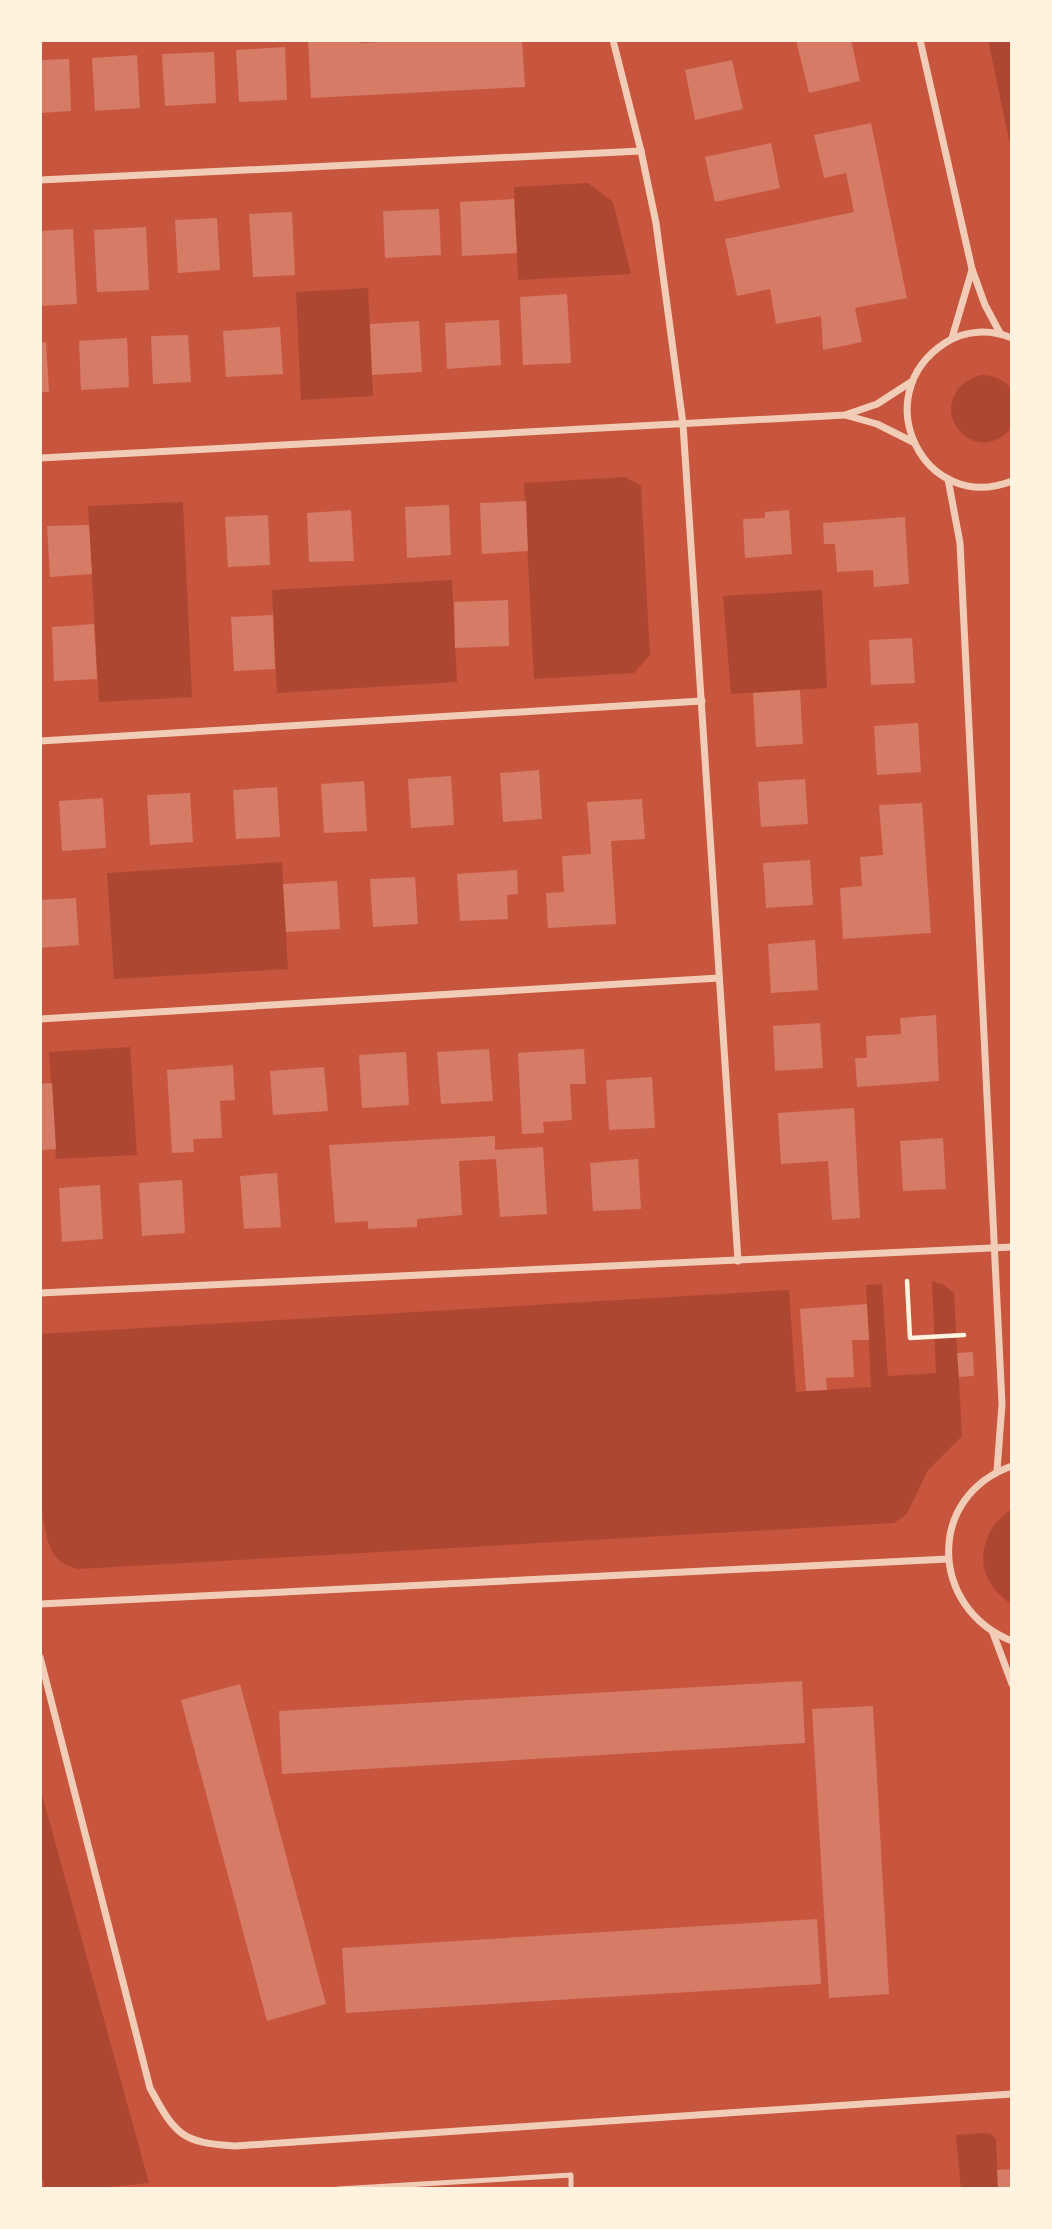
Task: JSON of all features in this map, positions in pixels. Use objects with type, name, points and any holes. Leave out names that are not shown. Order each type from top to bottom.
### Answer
[{"type":"street","points":[[613,40],[656,223],[683,424],[738,1261]]},
{"type":"street","points":[[920,40],[972,269],[985,305],[1000,333]]},
{"type":"street","points":[[40,180],[641,151]]},
{"type":"street","points":[[952,338],[972,269]]},
{"type":"street","points":[[1012,338],[1000,333],[975,332],[952,338],[935,349],[921,364],[911,382],[906,401],[907,422],[913,442],[928,463],[948,479],[973,487],[999,486],[1012,481]]},
{"type":"street","points":[[40,458],[845,415],[877,404],[911,382]]},
{"type":"street","points":[[845,415],[877,424],[913,442]]},
{"type":"street","points":[[948,479],[960,543],[1002,1404],[998,1471]]},
{"type":"street","points":[[40,741],[702,701]]},
{"type":"street","points":[[40,1019],[719,978]]},
{"type":"street","points":[[40,1293],[1012,1247]]},
{"type":"street","points":[[1012,1466],[998,1471],[976,1487],[960,1508],[950,1532],[948,1559],[955,1589],[970,1614],[993,1633],[1012,1641]]},
{"type":"street","points":[[40,1604],[948,1559]]},
{"type":"street","points":[[993,1633],[1012,1684]]},
{"type":"street","points":[[40,1657],[150,2088],[164,2115],[179,2133],[202,2144],[235,2146],[1012,2094]]},
{"type":"lane","points":[[338,2189],[571,2175],[571,2189]]},
{"type":"path","points":[[905,1253],[910,1338],[964,1335]]},
{"type":"shaded area","points":[[988,40],[1012,40],[1012,154]]},
{"type":"shaded area","points":[[588,183],[613,202],[631,274],[518,280],[514,187]]},
{"type":"shaded area","points":[[368,288],[373,396],[301,400],[296,292]]},
{"type":"shaded area","points":[[980,375],[998,378],[1012,390],[1012,428],[996,440],[980,442],[967,437],[957,427],[951,414],[953,399],[962,385]]},
{"type":"shaded area","points":[[626,477],[641,486],[650,655],[634,673],[534,679],[524,483]]},
{"type":"shaded area","points":[[183,502],[192,697],[99,702],[88,506]]},
{"type":"shaded area","points":[[452,580],[457,682],[277,693],[272,590]]},
{"type":"shaded area","points":[[822,590],[827,688],[731,694],[723,596]]},
{"type":"shaded area","points":[[282,862],[288,969],[114,979],[107,873]]},
{"type":"shaded area","points":[[130,1047],[137,1155],[56,1159],[49,1052]]},
{"type":"shaded area","points":[[932,1281],[944,1285],[954,1293],[962,1436],[928,1470],[907,1514],[894,1523],[78,1569],[57,1559],[47,1539],[38,1450],[40,1334],[789,1290],[796,1392],[871,1387],[866,1285],[882,1284],[888,1376],[936,1373]]},
{"type":"shaded area","points":[[1012,1509],[1012,1605],[991,1585],[983,1561],[990,1531]]},
{"type":"shaded area","points":[[40,1787],[149,2183],[88,2189],[45,2189],[40,2169]]},
{"type":"shaded area","points":[[991,2134],[996,2139],[998,2189],[961,2189],[956,2135]]},
{"type":"building","points":[[308,40],[360,40],[360,43],[522,40],[525,87],[311,98]]},
{"type":"building","points":[[796,40],[851,40],[860,81],[809,93]]},
{"type":"building","points":[[285,47],[287,100],[239,102],[236,50]]},
{"type":"building","points":[[214,52],[216,103],[165,106],[162,54]]},
{"type":"building","points":[[137,55],[140,108],[95,111],[92,58]]},
{"type":"building","points":[[69,59],[71,111],[40,113],[40,60]]},
{"type":"building","points":[[732,60],[743,109],[695,120],[685,70]]},
{"type":"building","points":[[871,123],[907,298],[855,308],[862,342],[823,350],[821,316],[776,324],[770,289],[737,296],[725,239],[854,212],[846,173],[824,178],[814,135]]},
{"type":"building","points":[[771,143],[780,188],[715,202],[705,157]]},
{"type":"building","points":[[514,199],[517,253],[462,256],[460,202]]},
{"type":"building","points":[[439,209],[441,255],[385,258],[383,211]]},
{"type":"building","points":[[292,212],[295,275],[253,277],[249,214]]},
{"type":"building","points":[[217,218],[220,270],[178,273],[175,220]]},
{"type":"building","points":[[146,227],[149,290],[97,292],[94,230]]},
{"type":"building","points":[[73,229],[77,304],[40,306],[40,231]]},
{"type":"building","points":[[567,294],[571,363],[523,365],[520,297]]},
{"type":"building","points":[[499,320],[501,365],[447,369],[445,323]]},
{"type":"building","points":[[419,321],[422,372],[372,375],[370,324]]},
{"type":"building","points":[[280,327],[283,374],[226,377],[223,331]]},
{"type":"building","points":[[188,335],[191,382],[153,384],[151,336]]},
{"type":"building","points":[[127,338],[129,387],[81,390],[79,341]]},
{"type":"building","points":[[46,342],[49,392],[40,392],[40,343]]},
{"type":"building","points":[[526,501],[528,551],[482,554],[480,503]]},
{"type":"building","points":[[449,505],[451,555],[407,558],[405,507]]},
{"type":"building","points":[[351,510],[354,561],[309,562],[307,513]]},
{"type":"building","points":[[789,510],[792,554],[745,558],[743,519],[765,518],[765,512]]},
{"type":"building","points":[[268,515],[270,565],[228,567],[225,517]]},
{"type":"building","points":[[905,517],[909,584],[874,587],[873,570],[837,572],[835,544],[824,544],[823,523]]},
{"type":"building","points":[[89,525],[92,574],[50,577],[47,526]]},
{"type":"building","points":[[508,600],[509,646],[455,648],[454,602]]},
{"type":"building","points":[[273,615],[275,669],[234,671],[231,617]]},
{"type":"building","points":[[94,624],[97,679],[54,681],[52,627]]},
{"type":"building","points":[[912,638],[915,683],[871,685],[869,640]]},
{"type":"building","points":[[800,690],[803,744],[756,747],[753,693]]},
{"type":"building","points":[[918,723],[921,772],[877,775],[874,726]]},
{"type":"building","points":[[539,770],[542,819],[503,822],[500,773]]},
{"type":"building","points":[[451,776],[454,825],[411,828],[408,779]]},
{"type":"building","points":[[805,779],[808,824],[761,827],[758,782]]},
{"type":"building","points":[[364,781],[367,831],[324,833],[321,784]]},
{"type":"building","points":[[277,787],[280,837],[236,839],[233,790]]},
{"type":"building","points":[[190,793],[193,842],[150,845],[147,795]]},
{"type":"building","points":[[103,798],[106,848],[62,851],[59,801]]},
{"type":"building","points":[[642,799],[645,839],[611,841],[616,924],[548,928],[546,893],[564,892],[562,856],[591,854],[587,802]]},
{"type":"building","points":[[922,803],[931,933],[843,939],[840,888],[862,886],[860,857],[883,855],[879,805]]},
{"type":"building","points":[[810,860],[813,905],[766,908],[763,863]]},
{"type":"building","points":[[517,870],[518,894],[507,895],[508,919],[460,921],[457,874]]},
{"type":"building","points":[[415,877],[418,924],[373,927],[370,879]]},
{"type":"building","points":[[337,881],[340,929],[286,932],[283,884]]},
{"type":"building","points":[[76,898],[79,945],[40,948],[40,900]]},
{"type":"building","points":[[815,940],[818,990],[771,993],[768,944]]},
{"type":"building","points":[[936,1015],[939,1081],[857,1087],[855,1058],[867,1058],[866,1036],[901,1034],[900,1018]]},
{"type":"building","points":[[820,1023],[823,1068],[775,1071],[773,1026]]},
{"type":"building","points":[[489,1049],[493,1101],[441,1104],[437,1052]]},
{"type":"building","points":[[584,1049],[586,1084],[570,1084],[572,1120],[543,1122],[544,1133],[522,1134],[518,1053]]},
{"type":"building","points":[[406,1052],[409,1105],[362,1108],[359,1055]]},
{"type":"building","points":[[233,1065],[235,1100],[220,1101],[222,1138],[193,1139],[194,1152],[172,1153],[167,1070]]},
{"type":"building","points":[[324,1067],[328,1111],[273,1115],[270,1071]]},
{"type":"building","points":[[652,1077],[655,1128],[609,1130],[606,1080]]},
{"type":"building","points":[[52,1083],[56,1149],[40,1150],[40,1084]]},
{"type":"building","points":[[854,1108],[860,1218],[832,1220],[828,1161],[781,1164],[778,1113]]},
{"type":"building","points":[[495,1136],[495,1150],[543,1147],[547,1214],[500,1217],[496,1159],[459,1161],[462,1215],[417,1219],[417,1227],[368,1229],[368,1221],[335,1223],[329,1145]]},
{"type":"building","points":[[943,1138],[946,1189],[903,1191],[900,1141]]},
{"type":"building","points":[[638,1159],[641,1209],[593,1211],[590,1163]]},
{"type":"building","points":[[277,1173],[281,1227],[244,1229],[240,1176]]},
{"type":"building","points":[[182,1180],[185,1233],[142,1236],[139,1183]]},
{"type":"building","points":[[100,1185],[103,1239],[62,1242],[59,1188]]},
{"type":"building","points":[[867,1304],[869,1340],[852,1340],[854,1377],[826,1378],[827,1390],[806,1391],[800,1309]]},
{"type":"building","points":[[973,1352],[974,1376],[959,1377],[957,1353]]},
{"type":"building","points":[[802,1681],[805,1743],[282,1774],[279,1711]]},
{"type":"building","points":[[240,1684],[326,2004],[267,2021],[181,1700]]},
{"type":"building","points":[[873,1706],[889,1994],[829,1998],[812,1709]]},
{"type":"building","points":[[817,1919],[821,1984],[346,2013],[342,1948]]},
{"type":"building","points":[[1012,2169],[1012,2189],[998,2189],[997,2170]]}]
